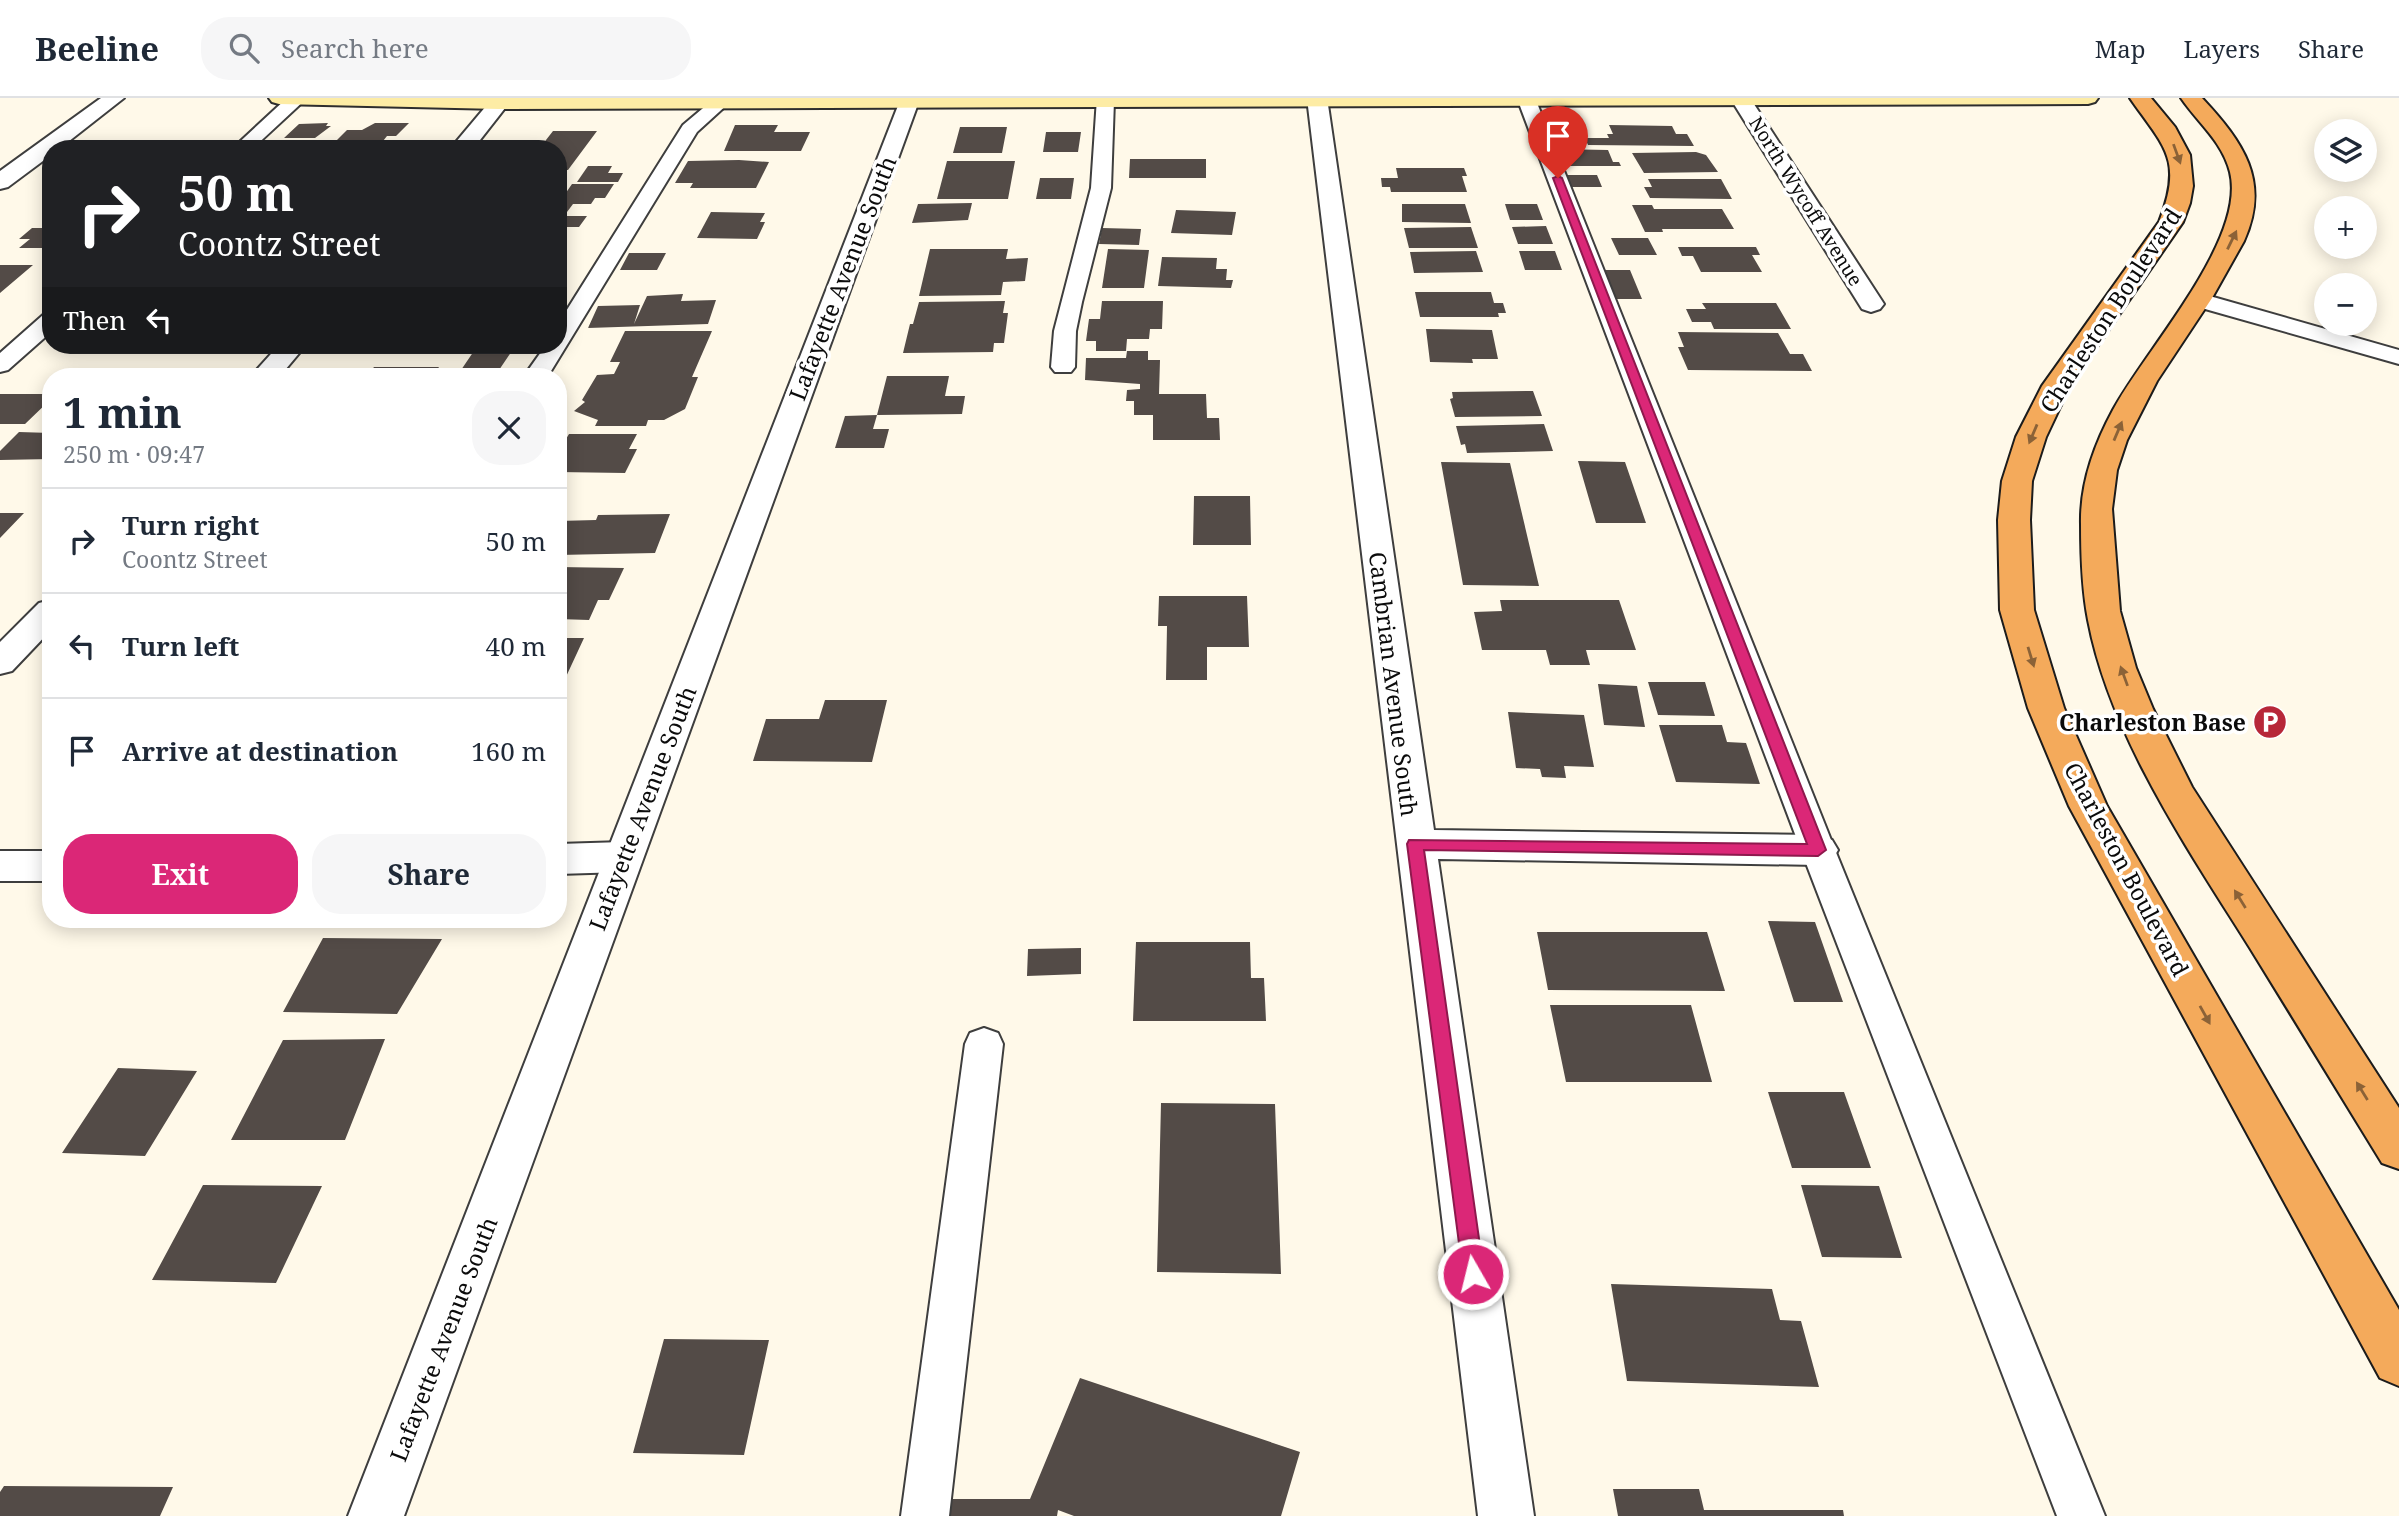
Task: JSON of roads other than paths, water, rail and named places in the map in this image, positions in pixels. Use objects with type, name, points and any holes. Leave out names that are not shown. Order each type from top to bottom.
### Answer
[{"type":"highway","name":"Charleston Boulevard","points":[[2140,98],[2164,124],[2178,153],[2183,174],[2182,198],[2171,222],[2056,386],[2031,437],[2017,481],[2014,520],[2017,610],[2046,708],[2088,806],[2399,1360]]},
{"type":"highway","points":[[2191,98],[2220,128],[2237,160],[2244,185],[2244,210],[2234,237],[2199,300],[2128,407],[2107,457],[2097,500],[2096,536],[2105,624],[2139,717],[2184,810],[2399,1148]]},
{"type":"main road","points":[[279,98],[721,102],[910,99],[2088,98]]},
{"type":"street","points":[[57,140],[114,98]]},
{"type":"street","name":"Lafayette Avenue South","points":[[376,1516],[910,99]]},
{"type":"street","name":"North Wycoff Avenue","points":[[1741,99],[1871,304]]},
{"type":"street","name":"Cambrian Avenue South","points":[[1317,100],[1506,1516]]},
{"type":"street","points":[[467,140],[493,101]]},
{"type":"street","points":[[0,182],[42,151]]},
{"type":"street","points":[[272,368],[285,354]]},
{"type":"street","points":[[0,663],[42,619]]},
{"type":"street","points":[[1415,844],[1818,850]]},
{"type":"street","points":[[567,859],[623,858]]},
{"type":"street","points":[[0,866],[42,866]]},
{"type":"lane","points":[[251,140],[298,98]]},
{"type":"lane","points":[[1527,99],[1818,850],[2081,1516]]},
{"type":"lane","points":[[1063,367],[1069,311],[1101,188],[1105,100]]},
{"type":"lane","points":[[567,329],[690,129],[721,102]]},
{"type":"lane","points":[[2199,300],[2399,357]]},
{"type":"lane","points":[[0,365],[42,328]]},
{"type":"lane","points":[[925,1516],[984,1044]]},
{"type":"place","name":"Charleston Base","points":[[2270,722]]}]
